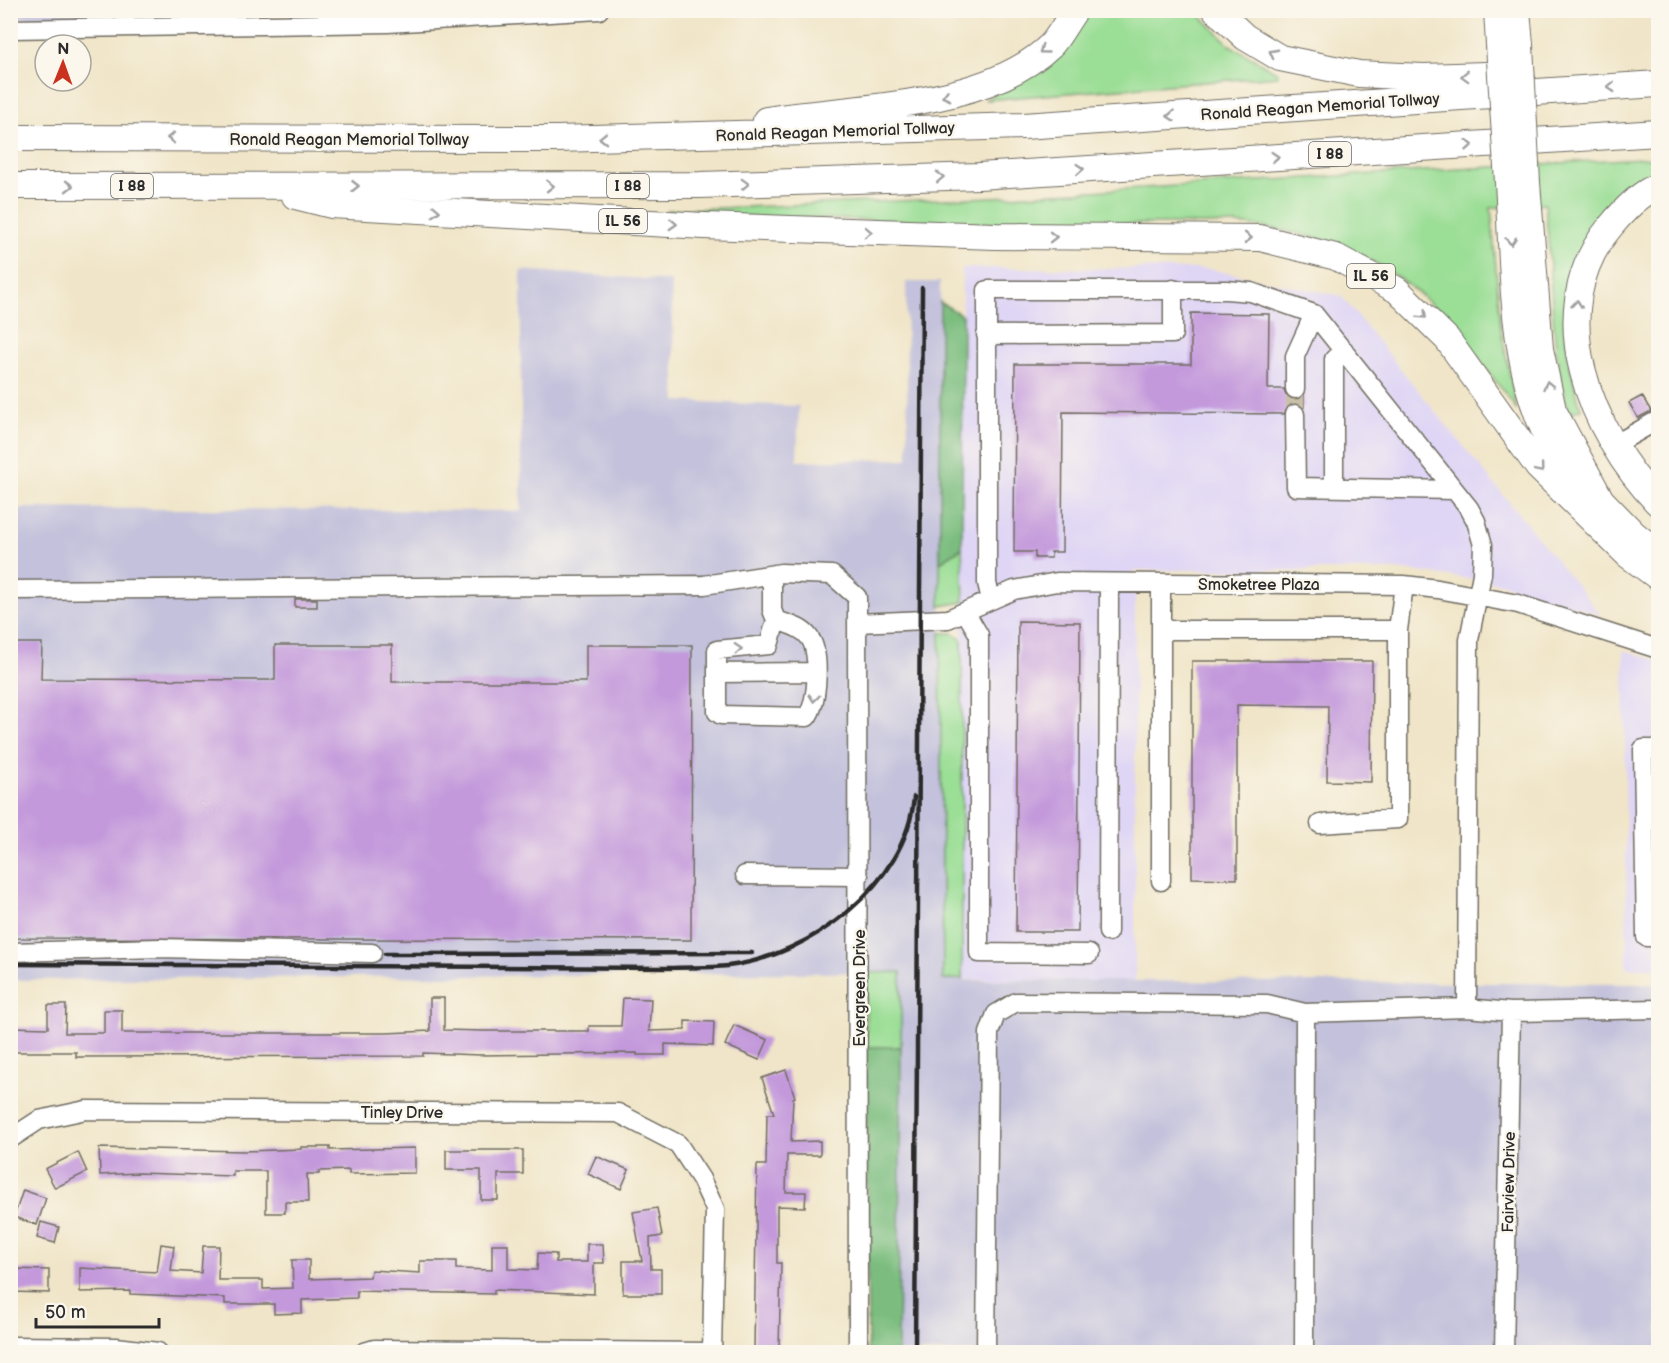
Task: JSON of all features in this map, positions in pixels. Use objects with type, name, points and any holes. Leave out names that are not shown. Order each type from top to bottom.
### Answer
[{"type":"highway","points":[[661,137],[785,117],[941,98],[1002,79],[1051,45],[1075,10]]},
{"type":"highway","points":[[1216,10],[1245,38],[1280,58],[1359,74],[1424,77],[1486,75],[1564,89]]},
{"type":"highway","points":[[1497,10],[1509,45],[1518,183],[1540,349],[1553,410],[1600,500],[1634,534],[1659,552]]},
{"type":"highway","points":[[1509,45],[1517,10]]},
{"type":"highway","name":"Ronald Reagan Memorial Tollway","points":[[10,138],[557,139],[1023,126],[1659,84]]},
{"type":"highway","name":"I 88","points":[[10,186],[700,185],[967,176],[1659,133]]},
{"type":"highway","points":[[1518,183],[1517,331],[1538,421],[1559,465],[1628,555]]},
{"type":"highway","name":"IL 56","points":[[254,186],[331,205],[704,226],[995,236],[1260,238],[1336,258],[1397,290],[1448,339],[1538,467],[1628,555],[1659,577]]},
{"type":"highway","points":[[1659,186],[1624,210],[1602,237],[1586,267],[1578,293],[1576,319],[1578,355],[1596,408],[1614,445],[1644,489],[1659,503]]},
{"type":"street","points":[[10,29],[185,19],[388,23],[599,10]]},
{"type":"street","points":[[986,335],[1173,334],[1173,289]]},
{"type":"street","points":[[991,600],[987,583],[987,290],[1173,289],[1251,292],[1314,314],[1469,508],[1480,533],[1482,574],[1469,640],[1467,1008]]},
{"type":"street","points":[[1295,389],[1294,356],[1314,314]]},
{"type":"street","points":[[1334,488],[1334,359],[1344,350]]},
{"type":"street","points":[[1295,414],[1296,487],[1454,490]]},
{"type":"street","points":[[1614,445],[1659,420]]},
{"type":"street","points":[[772,575],[772,610],[776,620],[769,645],[717,650],[717,712],[721,715],[807,717],[813,710],[816,672],[811,638],[802,630],[776,620]]},
{"type":"street","name":"Evergreen Drive","points":[[10,590],[704,585],[772,575],[832,575],[857,597],[858,1353]]},
{"type":"street","points":[[1108,932],[1109,583]]},
{"type":"street","points":[[1161,583],[1161,881]]},
{"type":"street","name":"Smoketree Plaza","points":[[857,623],[948,619],[991,600],[1036,585],[1161,583],[1404,585],[1477,595],[1518,604],[1659,649]]},
{"type":"street","points":[[1320,824],[1398,819],[1398,630],[1404,585]]},
{"type":"street","points":[[966,613],[978,635],[979,953],[1089,954]]},
{"type":"street","points":[[1162,630],[1398,630]]},
{"type":"street","points":[[717,673],[816,672]]},
{"type":"street","points":[[1659,749],[1643,749],[1646,937],[1659,937]]},
{"type":"street","points":[[745,875],[859,876]]},
{"type":"street","points":[[10,952],[160,948],[372,953]]},
{"type":"street","points":[[986,1353],[989,1033],[996,1014],[1016,1002],[1267,1004],[1305,1013],[1467,1008],[1511,1012],[1659,1009]]},
{"type":"street","name":"Fairview Drive","points":[[1504,1353],[1511,1012]]},
{"type":"street","points":[[1304,1353],[1305,1013]]},
{"type":"street","name":"Tinley Drive","points":[[10,1139],[39,1120],[87,1110],[618,1113],[678,1144],[701,1179],[714,1209],[712,1352]]},
{"type":"street","points":[[10,1346],[116,1347],[158,1353]]},
{"type":"street","points":[[364,1353],[374,1349],[712,1352]]},
{"type":"shaded area","points":[[11,10],[357,11],[11,19]]},
{"type":"shaded area","points":[[962,268],[1208,269],[1341,296],[1601,615],[1500,583],[1405,570],[1135,570],[1135,982],[962,979]]},
{"type":"shaded area","points":[[521,270],[671,281],[676,401],[799,406],[797,461],[908,459],[906,282],[940,282],[943,980],[1658,984],[1658,1352],[898,1352],[901,972],[11,980],[10,508],[521,511]]},
{"type":"shaded area","points":[[1624,650],[1658,661],[1658,968],[1627,968]]},
{"type":"green space","points":[[1089,11],[1195,11],[1231,46],[1278,73],[1278,76],[985,100],[1015,83],[1043,63],[1068,39]]},
{"type":"green space","points":[[1658,157],[1658,174],[1599,220],[1574,267],[1565,307],[1565,328],[1570,368],[1581,409],[1569,413],[1555,336],[1545,204],[1491,208],[1501,330],[1517,411],[1463,338],[1409,285],[1379,265],[1348,249],[1313,237],[1234,224],[1010,224],[668,214],[668,210],[992,197]]},
{"type":"green space","points":[[940,302],[963,316],[962,548],[940,562]]},
{"type":"green space","points":[[962,548],[964,602],[940,606],[940,562]]},
{"type":"green space","points":[[940,633],[953,633],[962,640],[962,979],[943,980]]},
{"type":"green space","points":[[901,972],[901,1047],[866,1047],[866,973]]},
{"type":"green space","points":[[866,1047],[901,1047],[898,1352],[868,1352]]},
{"type":"building","points":[[1191,313],[1269,314],[1268,389],[1284,389],[1286,395],[1294,400],[1304,395],[1304,407],[1295,403],[1290,404],[1284,414],[1063,412],[1062,552],[1051,552],[1051,558],[1035,558],[1035,552],[1014,552],[1015,364],[1191,364]]},
{"type":"building","points":[[1642,396],[1651,411],[1638,418],[1629,403]]},
{"type":"building","points":[[295,599],[317,599],[317,607],[295,607]]},
{"type":"building","points":[[1018,621],[1080,622],[1078,932],[1016,932]]},
{"type":"building","points":[[10,643],[42,643],[41,679],[275,680],[275,645],[392,645],[392,682],[586,682],[586,645],[692,645],[691,940],[10,938]]},
{"type":"building","points":[[1192,661],[1372,661],[1371,782],[1327,781],[1328,706],[1237,705],[1237,879],[1192,878]]},
{"type":"building","points":[[430,998],[444,998],[444,1030],[484,1031],[589,1031],[589,1026],[621,1026],[623,998],[651,999],[649,1031],[685,1030],[685,1021],[714,1022],[713,1046],[665,1044],[665,1055],[423,1053],[423,1056],[76,1057],[76,1052],[10,1052],[10,1027],[48,1028],[48,1005],[66,1005],[65,1033],[104,1033],[104,1010],[122,1010],[122,1033],[386,1033],[430,1031]]},
{"type":"building","points":[[734,1025],[768,1040],[759,1060],[725,1045]]},
{"type":"building","points":[[786,1070],[795,1097],[793,1098],[791,1142],[820,1141],[820,1155],[787,1155],[786,1192],[806,1192],[805,1207],[777,1206],[777,1263],[781,1263],[779,1349],[754,1349],[757,1165],[766,1165],[767,1114],[774,1114],[762,1078]]},
{"type":"building","points":[[301,1147],[330,1147],[330,1150],[415,1148],[415,1173],[349,1174],[349,1170],[319,1171],[319,1174],[307,1174],[308,1202],[285,1202],[285,1213],[266,1213],[266,1171],[233,1171],[233,1176],[137,1173],[100,1175],[99,1148],[244,1151],[301,1149]]},
{"type":"building","points":[[446,1150],[523,1150],[523,1174],[498,1174],[498,1200],[481,1200],[481,1170],[446,1170]]},
{"type":"building","points":[[78,1152],[87,1172],[55,1188],[45,1169]]},
{"type":"building","points":[[596,1156],[629,1170],[621,1189],[588,1174]]},
{"type":"building","points":[[23,1190],[46,1198],[37,1225],[14,1217]]},
{"type":"building","points":[[657,1208],[662,1236],[650,1238],[651,1269],[661,1269],[661,1294],[623,1294],[623,1261],[642,1261],[633,1212]]},
{"type":"building","points":[[41,1222],[59,1227],[55,1243],[37,1238]]},
{"type":"building","points":[[161,1244],[174,1246],[171,1271],[201,1273],[203,1246],[219,1246],[218,1280],[263,1280],[263,1289],[293,1288],[292,1260],[309,1260],[309,1279],[370,1277],[371,1270],[420,1273],[420,1261],[456,1261],[456,1269],[492,1270],[492,1244],[508,1244],[508,1269],[537,1270],[538,1253],[556,1254],[556,1262],[587,1262],[587,1244],[603,1244],[604,1263],[594,1263],[594,1294],[494,1290],[494,1294],[357,1291],[357,1298],[302,1300],[302,1313],[274,1314],[274,1304],[225,1304],[225,1298],[130,1294],[130,1291],[80,1292],[80,1268],[157,1272]]},
{"type":"building","points":[[11,1269],[49,1270],[49,1293],[11,1292]]},
{"type":"tunnel","points":[[1295,389],[1295,414]]},
{"type":"railway","points":[[915,1352],[922,288]]},
{"type":"railway","points":[[10,964],[668,968],[728,966],[791,948],[821,931],[849,910],[874,886],[894,859],[907,829],[914,797]]},
{"type":"railway","points":[[385,954],[752,953]]}]
